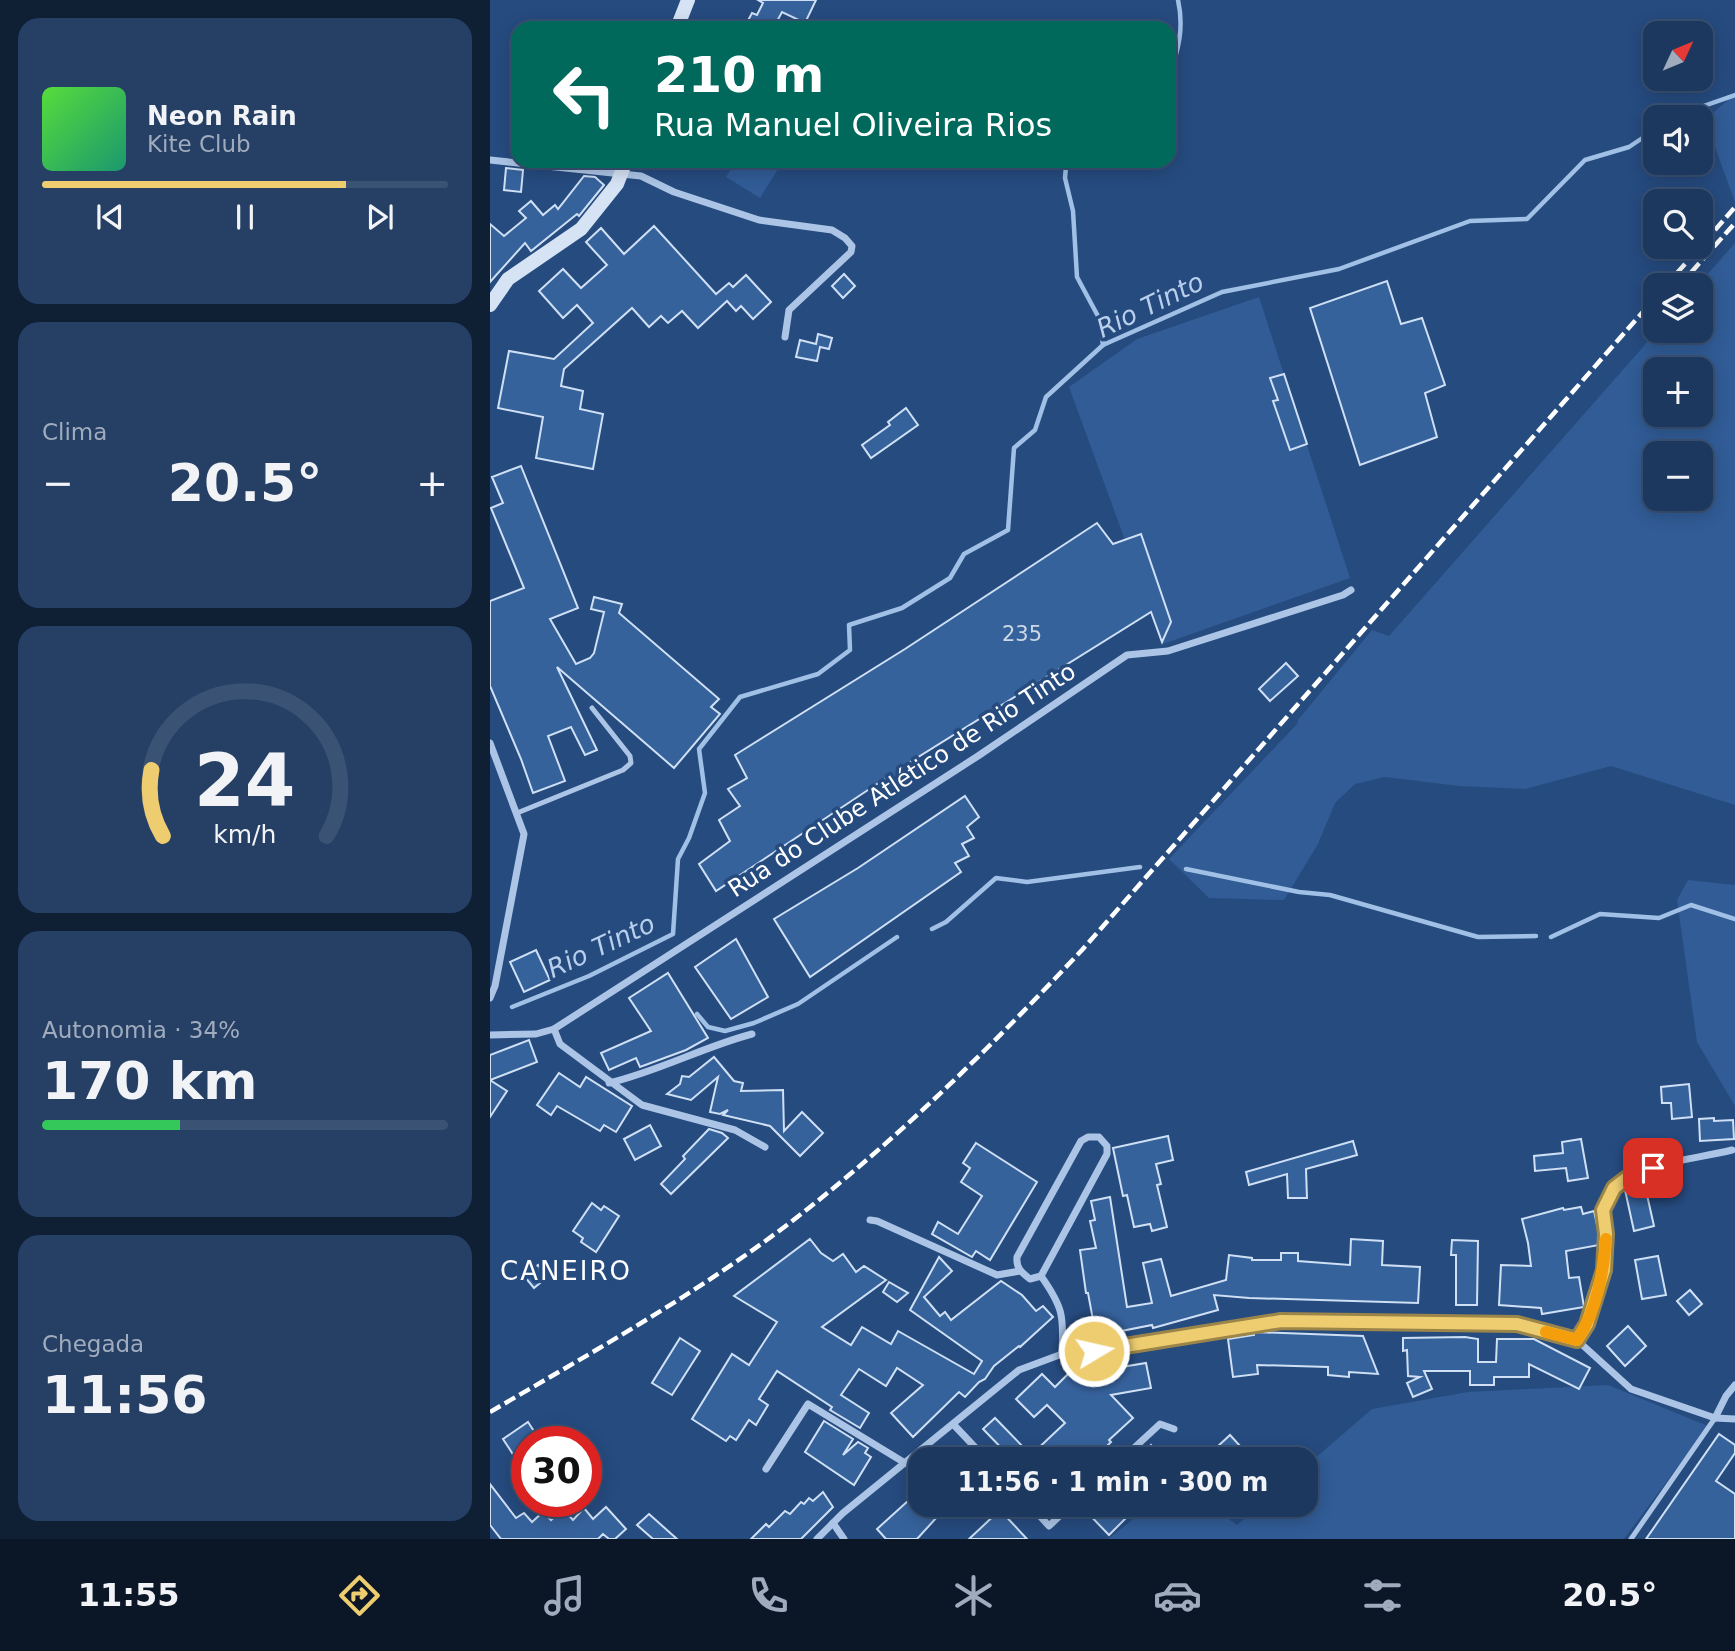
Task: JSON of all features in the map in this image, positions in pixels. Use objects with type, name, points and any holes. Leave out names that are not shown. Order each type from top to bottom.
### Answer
[{"type":"street","points":[[680,21],[688,0]]},
{"type":"street","points":[[490,160],[511,161]]},
{"type":"street","points":[[490,305],[508,279],[581,229],[617,184],[624,168]]},
{"type":"street","points":[[626,168],[674,192],[758,220],[785,225],[808,225],[831,230],[845,238],[852,246],[851,252],[789,310],[785,337]]},
{"type":"street","name":"Rua do Clube Atlético de Rio Tinto","points":[[490,1035],[536,1034],[554,1029],[978,756],[1127,655],[1168,651],[1343,595],[1351,590]]},
{"type":"street","points":[[490,743],[524,834],[490,998]]},
{"type":"street","points":[[554,1029],[560,1044],[642,1105],[735,1130],[765,1147]]},
{"type":"street","points":[[610,1083],[631,1078],[723,1041],[752,1034]]},
{"type":"street","points":[[1088,1137],[1100,1137],[1107,1146],[1107,1154],[1041,1276],[1030,1279],[1016,1265],[1017,1257],[1081,1141],[1088,1137]]},
{"type":"street","points":[[1577,1340],[1587,1324],[1604,1270],[1606,1234],[1603,1210],[1614,1188],[1631,1175],[1732,1150]]},
{"type":"street","points":[[870,1220],[997,1275],[1020,1271]]},
{"type":"street","points":[[1041,1276],[1056,1297],[1064,1319],[1062,1354]]},
{"type":"street","points":[[817,1539],[1019,1370],[1062,1354],[1281,1321],[1517,1324],[1577,1340],[1631,1389],[1715,1418],[1735,1419]]},
{"type":"street","points":[[1715,1418],[1735,1385]]},
{"type":"street","points":[[766,1469],[808,1405],[905,1463]]},
{"type":"street","points":[[1135,1447],[1160,1424],[1174,1429]]},
{"type":"street","points":[[954,1425],[975,1447]]},
{"type":"street","points":[[1041,1517],[1049,1525],[1058,1517]]},
{"type":"street","points":[[833,1523],[844,1539]]},
{"type":"lane","points":[[517,813],[623,769],[631,763],[630,756],[592,708]]},
{"type":"lane","points":[[1631,1539],[1715,1418]]},
{"type":"shaded area","points":[[1735,94],[1735,202],[1713,142],[1713,113]]},
{"type":"shaded area","points":[[732,168],[779,168],[760,198],[726,177]]},
{"type":"shaded area","points":[[1735,243],[1735,805],[1611,766],[1525,789],[1459,786],[1385,777],[1355,784],[1335,803],[1318,844],[1284,900],[1209,898],[1169,859],[1297,724],[1372,630],[1389,636],[1646,343],[1713,343],[1713,273],[1709,273]]},
{"type":"shaded area","points":[[1259,297],[1350,578],[1163,644],[1069,387],[1137,339]]},
{"type":"shaded area","points":[[1688,880],[1735,885],[1735,1106],[1697,1042],[1677,900]]},
{"type":"shaded area","points":[[1608,1385],[1708,1426],[1624,1539],[1108,1539],[1136,1517],[1226,1517],[1237,1525],[1247,1517],[1318,1517],[1318,1456],[1372,1409],[1468,1392]]},
{"type":"building","points":[[758,0],[816,0],[806,21],[782,12],[777,21],[748,21],[752,13],[757,15],[763,3]]},
{"type":"building","points":[[506,168],[523,170],[521,192],[504,190]]},
{"type":"building","points":[[584,176],[595,177],[604,185],[579,216],[577,214],[531,251],[525,243],[490,282],[490,224],[504,236],[526,218],[519,211],[531,201],[543,215],[555,205],[558,209]]},
{"type":"building","points":[[654,226],[716,294],[729,283],[733,287],[746,275],[771,302],[753,319],[741,306],[736,311],[727,301],[698,328],[682,311],[668,323],[661,316],[649,327],[632,308],[564,369],[561,386],[583,391],[580,409],[603,414],[593,469],[536,458],[543,417],[498,408],[509,351],[554,359],[593,323],[577,305],[563,318],[539,291],[563,269],[581,288],[607,265],[586,242],[601,228],[624,254]]},
{"type":"building","points":[[844,274],[855,286],[843,298],[832,286]]},
{"type":"building","points":[[1387,281],[1401,324],[1422,318],[1445,385],[1425,393],[1437,437],[1360,465],[1310,308]]},
{"type":"building","points":[[818,334],[832,338],[829,349],[820,347],[817,361],[796,357],[800,340],[816,344]]},
{"type":"building","points":[[1284,374],[1307,444],[1290,450],[1273,401],[1278,400],[1270,378]]},
{"type":"building","points":[[906,408],[918,425],[871,458],[862,445],[890,425],[888,422]]},
{"type":"building","points":[[521,466],[578,608],[550,619],[576,664],[590,658],[594,653],[604,612],[591,609],[594,597],[622,604],[619,613],[719,699],[711,707],[720,714],[674,768],[557,667],[597,750],[585,755],[571,727],[548,736],[565,781],[533,793],[490,686],[490,601],[524,588],[491,508],[503,503],[492,477]]},
{"type":"building","points":[[1097,523],[1113,544],[1141,534],[1171,622],[1162,642],[1151,612],[899,769],[904,777],[891,785],[886,778],[716,891],[699,864],[730,841],[719,820],[740,806],[728,789],[747,778],[735,755],[905,649]]},
{"type":"building","points":[[1286,663],[1298,676],[1270,701],[1259,689]]},
{"type":"building","points":[[965,796],[979,817],[967,827],[974,838],[962,844],[969,856],[955,863],[961,872],[810,977],[774,919],[858,868]]},
{"type":"building","points":[[736,939],[768,997],[731,1019],[695,967]]},
{"type":"building","points":[[536,950],[550,980],[524,992],[510,962]]},
{"type":"building","points":[[668,973],[708,1038],[686,1050],[640,1067],[636,1058],[609,1070],[601,1053],[651,1031],[629,998]]},
{"type":"building","points":[[529,1040],[537,1062],[490,1080],[490,1055]]},
{"type":"building","points":[[714,1057],[734,1081],[743,1083],[741,1091],[783,1090],[784,1131],[802,1112],[823,1133],[800,1156],[770,1126],[723,1115],[728,1110],[720,1114],[710,1112],[718,1077],[691,1100],[667,1094],[680,1084],[682,1076],[689,1077]]},
{"type":"building","points":[[559,1073],[580,1087],[586,1077],[632,1106],[616,1132],[604,1125],[600,1131],[557,1106],[551,1115],[537,1105]]},
{"type":"building","points":[[490,1080],[507,1091],[490,1117]]},
{"type":"building","points":[[1689,1084],[1692,1117],[1672,1119],[1671,1103],[1662,1103],[1661,1087]]},
{"type":"building","points":[[1714,1118],[1714,1121],[1733,1120],[1734,1139],[1700,1141],[1699,1119]]},
{"type":"building","points":[[650,1125],[661,1146],[635,1160],[624,1139]]},
{"type":"building","points":[[709,1129],[728,1138],[671,1194],[661,1184]]},
{"type":"building","points":[[1168,1136],[1173,1160],[1156,1164],[1161,1184],[1157,1185],[1167,1227],[1152,1231],[1150,1224],[1134,1227],[1127,1195],[1123,1196],[1113,1148]]},
{"type":"building","points":[[1581,1139],[1588,1178],[1568,1181],[1566,1168],[1535,1171],[1534,1156],[1563,1153],[1562,1142]]},
{"type":"building","points":[[1353,1141],[1357,1155],[1306,1169],[1307,1198],[1288,1198],[1287,1174],[1249,1185],[1246,1172]]},
{"type":"building","points":[[976,1143],[1037,1182],[990,1260],[976,1251],[972,1257],[932,1234],[938,1222],[958,1234],[982,1196],[961,1182],[970,1168],[963,1163]]},
{"type":"building","points":[[1645,1186],[1654,1226],[1634,1231],[1625,1190]]},
{"type":"building","points":[[1110,1197],[1127,1307],[1152,1303],[1143,1263],[1161,1259],[1171,1296],[1226,1280],[1229,1255],[1252,1260],[1281,1260],[1281,1253],[1298,1253],[1298,1261],[1350,1265],[1351,1239],[1383,1241],[1382,1265],[1420,1267],[1418,1303],[1214,1295],[1218,1310],[1153,1328],[1152,1325],[1096,1336],[1080,1250],[1096,1248],[1090,1221],[1095,1220],[1091,1201]]},
{"type":"building","points":[[592,1203],[601,1210],[604,1206],[619,1216],[596,1252],[581,1242],[583,1238],[573,1231]]},
{"type":"building","points":[[1581,1207],[1583,1214],[1594,1211],[1600,1238],[1599,1245],[1566,1251],[1569,1278],[1579,1277],[1584,1307],[1542,1314],[1541,1308],[1499,1305],[1501,1265],[1531,1266],[1522,1219],[1563,1208]]},
{"type":"building","points":[[810,1239],[821,1253],[833,1261],[843,1254],[856,1272],[864,1266],[886,1280],[822,1327],[851,1345],[862,1327],[891,1344],[898,1331],[974,1374],[982,1361],[910,1310],[939,1257],[952,1271],[924,1297],[940,1316],[945,1312],[951,1320],[1001,1281],[1022,1295],[1036,1311],[1043,1306],[1053,1317],[994,1366],[985,1379],[965,1397],[959,1392],[913,1437],[891,1413],[923,1385],[897,1368],[886,1386],[859,1369],[841,1395],[869,1413],[860,1428],[830,1410],[832,1407],[777,1371],[759,1399],[768,1405],[756,1425],[749,1420],[736,1440],[730,1436],[726,1441],[692,1419],[732,1354],[749,1365],[777,1322],[734,1296]]},
{"type":"building","points":[[1452,1240],[1478,1241],[1477,1305],[1456,1305],[1456,1255],[1451,1255]]},
{"type":"building","points":[[1658,1256],[1666,1295],[1642,1299],[1635,1260]]},
{"type":"building","points":[[538,1265],[547,1277],[534,1288],[524,1276]]},
{"type":"building","points":[[889,1282],[908,1293],[897,1302],[883,1292]]},
{"type":"building","points":[[1690,1290],[1702,1304],[1689,1315],[1677,1301]]},
{"type":"building","points":[[1628,1326],[1646,1346],[1625,1366],[1607,1346]]},
{"type":"building","points":[[1254,1332],[1363,1336],[1378,1374],[1349,1372],[1349,1377],[1328,1375],[1328,1367],[1257,1365],[1258,1374],[1233,1377],[1228,1339],[1254,1335]]},
{"type":"building","points":[[680,1338],[700,1351],[672,1395],[652,1383]]},
{"type":"building","points":[[1403,1338],[1478,1339],[1478,1362],[1496,1362],[1497,1339],[1534,1339],[1590,1368],[1579,1389],[1529,1364],[1529,1377],[1494,1377],[1494,1385],[1470,1385],[1470,1371],[1424,1371],[1432,1389],[1413,1397],[1407,1383],[1420,1377],[1408,1376],[1407,1350],[1403,1351]]},
{"type":"building","points":[[1146,1363],[1151,1388],[1111,1395],[1133,1418],[1109,1440],[1111,1442],[1106,1447],[1040,1447],[1065,1423],[1047,1405],[1034,1417],[1016,1399],[1042,1374],[1055,1387],[1076,1366],[1094,1384],[1110,1369]]},
{"type":"building","points":[[995,1418],[1023,1447],[1000,1447],[983,1429]]},
{"type":"building","points":[[824,1421],[853,1439],[843,1455],[858,1442],[868,1448],[865,1453],[871,1457],[854,1485],[805,1452]]},
{"type":"building","points":[[511,1434],[511,1451],[503,1439]]},
{"type":"building","points":[[1719,1434],[1735,1445],[1735,1453],[1716,1481],[1735,1494],[1735,1539],[1646,1539]]},
{"type":"building","points":[[1230,1435],[1241,1447],[1217,1447]]},
{"type":"building","points":[[490,1484],[511,1511],[511,1517],[528,1517],[532,1522],[538,1517],[548,1517],[551,1520],[554,1517],[593,1519],[602,1517],[602,1511],[606,1507],[626,1529],[615,1539],[609,1539],[603,1534],[598,1539],[501,1539],[490,1525]]},
{"type":"building","points":[[823,1492],[833,1507],[801,1539],[751,1539],[766,1524],[769,1527],[785,1511],[790,1514],[801,1502],[804,1504],[809,1498],[813,1501]]},
{"type":"building","points":[[908,1501],[908,1517],[937,1517],[917,1539],[886,1539],[877,1529]]},
{"type":"building","points":[[649,1514],[677,1539],[653,1539],[637,1525]]},
{"type":"building","points":[[993,1517],[1007,1517],[1027,1539],[969,1539]]},
{"type":"building","points":[[1092,1517],[1127,1517],[1109,1535]]},
{"type":"waterway","points":[[1176,53],[1181,20],[1178,0]]},
{"type":"waterway","name":"Rio Tinto","points":[[1706,105],[1735,95]]},
{"type":"waterway","name":"Rio Tinto","points":[[512,1007],[589,976],[673,934],[678,859],[689,838],[705,793],[699,749],[740,697],[818,674],[850,650],[849,625],[902,608],[950,578],[964,554],[1008,530],[1014,448],[1035,430],[1046,397],[1103,345],[1222,292],[1339,269],[1470,221],[1527,219],[1585,160],[1629,147],[1643,138]]},
{"type":"waterway","points":[[1066,168],[1065,178],[1073,211],[1077,277],[1099,318],[1103,345]]},
{"type":"waterway","points":[[932,929],[946,922],[996,878],[1027,882],[1140,867]]},
{"type":"waterway","points":[[1186,869],[1299,892],[1330,895],[1478,937],[1536,936]]},
{"type":"waterway","points":[[1551,937],[1600,914],[1659,918],[1691,905],[1735,919]]},
{"type":"waterway","points":[[697,1014],[708,1027],[725,1031],[754,1023],[798,1004],[897,937]]},
{"type":"railway","points":[[1715,230],[1735,207]]},
{"type":"railway","points":[[1691,273],[1735,223]]},
{"type":"railway","points":[[1677,273],[1685,264]]},
{"type":"railway","points":[[490,1412],[641,1323],[751,1251],[827,1194],[940,1094],[1082,950],[1643,312]]},
{"type":"slow traffic","points":[[1546,1332],[1577,1340],[1587,1324],[1604,1270],[1606,1239]]},
{"type":"district","name":"CANEIRO","points":[[566,1271]]},
{"type":"route","points":[[1094,1351],[1281,1321],[1517,1324],[1577,1340],[1587,1324],[1604,1270],[1606,1234],[1603,1210],[1614,1188],[1631,1175],[1653,1168]]}]
